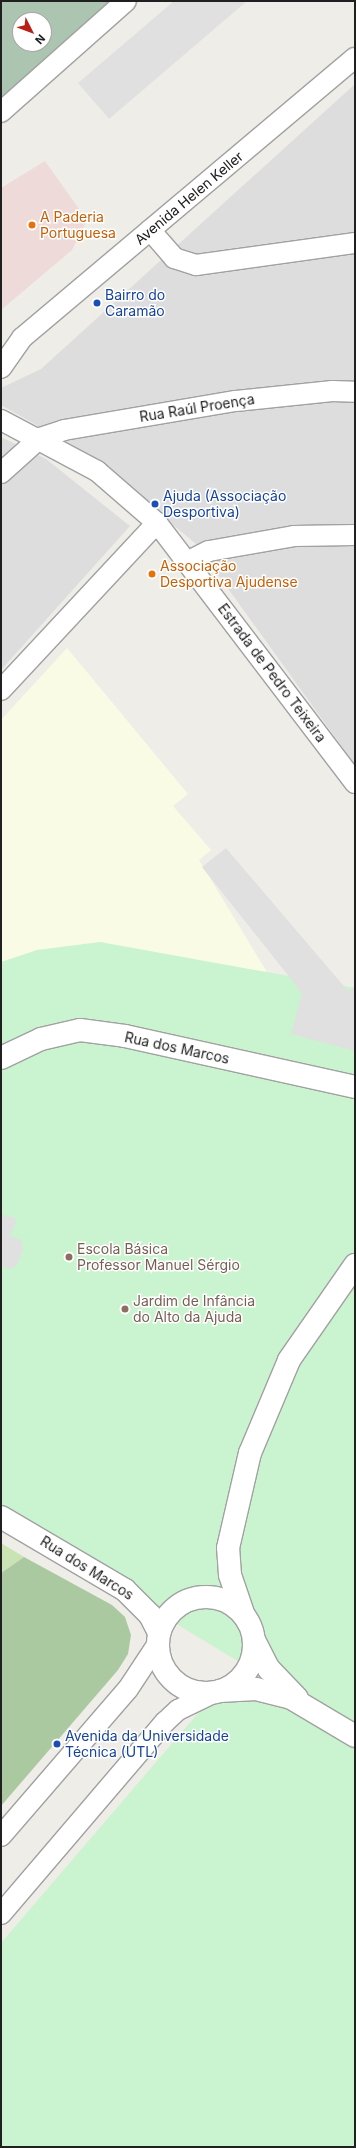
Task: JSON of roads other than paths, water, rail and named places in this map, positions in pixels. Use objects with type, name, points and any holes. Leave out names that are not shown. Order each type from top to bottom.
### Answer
[{"type":"street","points":[[1,112],[126,1]]},
{"type":"street","name":"Avenida Helen Keller","points":[[1,368],[22,338],[355,58]]},
{"type":"street","points":[[150,230],[174,258],[196,265],[355,243]]},
{"type":"street","name":"Avenida Helen Keller","points":[[1,345],[22,338]]},
{"type":"street","name":"Rua Raúl Proença","points":[[40,438],[64,430],[236,401],[332,391],[355,392]]},
{"type":"street","name":"Estrada de Pedro Teixeira","points":[[1,420],[40,438],[97,471],[157,523],[189,560],[355,783]]},
{"type":"street","points":[[1,474],[40,438]]},
{"type":"street","points":[[1,690],[157,523]]},
{"type":"street","points":[[189,560],[209,551],[294,536],[355,535]]},
{"type":"street","name":"Rua dos Marcos","points":[[1,1058],[41,1039],[80,1030],[125,1036],[355,1087]]},
{"type":"street","points":[[355,1265],[289,1360],[250,1453],[228,1548],[230,1575],[243,1613],[254,1640],[277,1680],[305,1705],[355,1736]]},
{"type":"street","name":"Rua dos Marcos","points":[[1,1517],[125,1590],[150,1615],[158,1639]]},
{"type":"street","points":[[1,1836],[128,1689],[158,1639],[174,1608],[202,1596],[217,1598],[243,1613]]},
{"type":"street","points":[[158,1639],[160,1661],[177,1683],[196,1692],[256,1689],[305,1705]]},
{"type":"street","points":[[1,1914],[165,1722],[178,1710],[231,1686],[249,1667],[254,1640]]},
{"type":"place","name":"A Paderia Portuguesa","points":[[32,225]]},
{"type":"place","name":"Bairro do Caramão","points":[[97,303]]},
{"type":"place","name":"Ajuda (Associação Desportiva)","points":[[155,504]]},
{"type":"place","name":"Associação Desportiva Ajudense","points":[[152,574]]},
{"type":"place","name":"Escola Básica Professor Manuel Sérgio","points":[[69,1257]]},
{"type":"place","name":"Jardim de Infância do Alto da Ajuda","points":[[125,1309]]},
{"type":"place","name":"Avenida da Universidade Técnica (UTL)","points":[[57,1744]]}]
